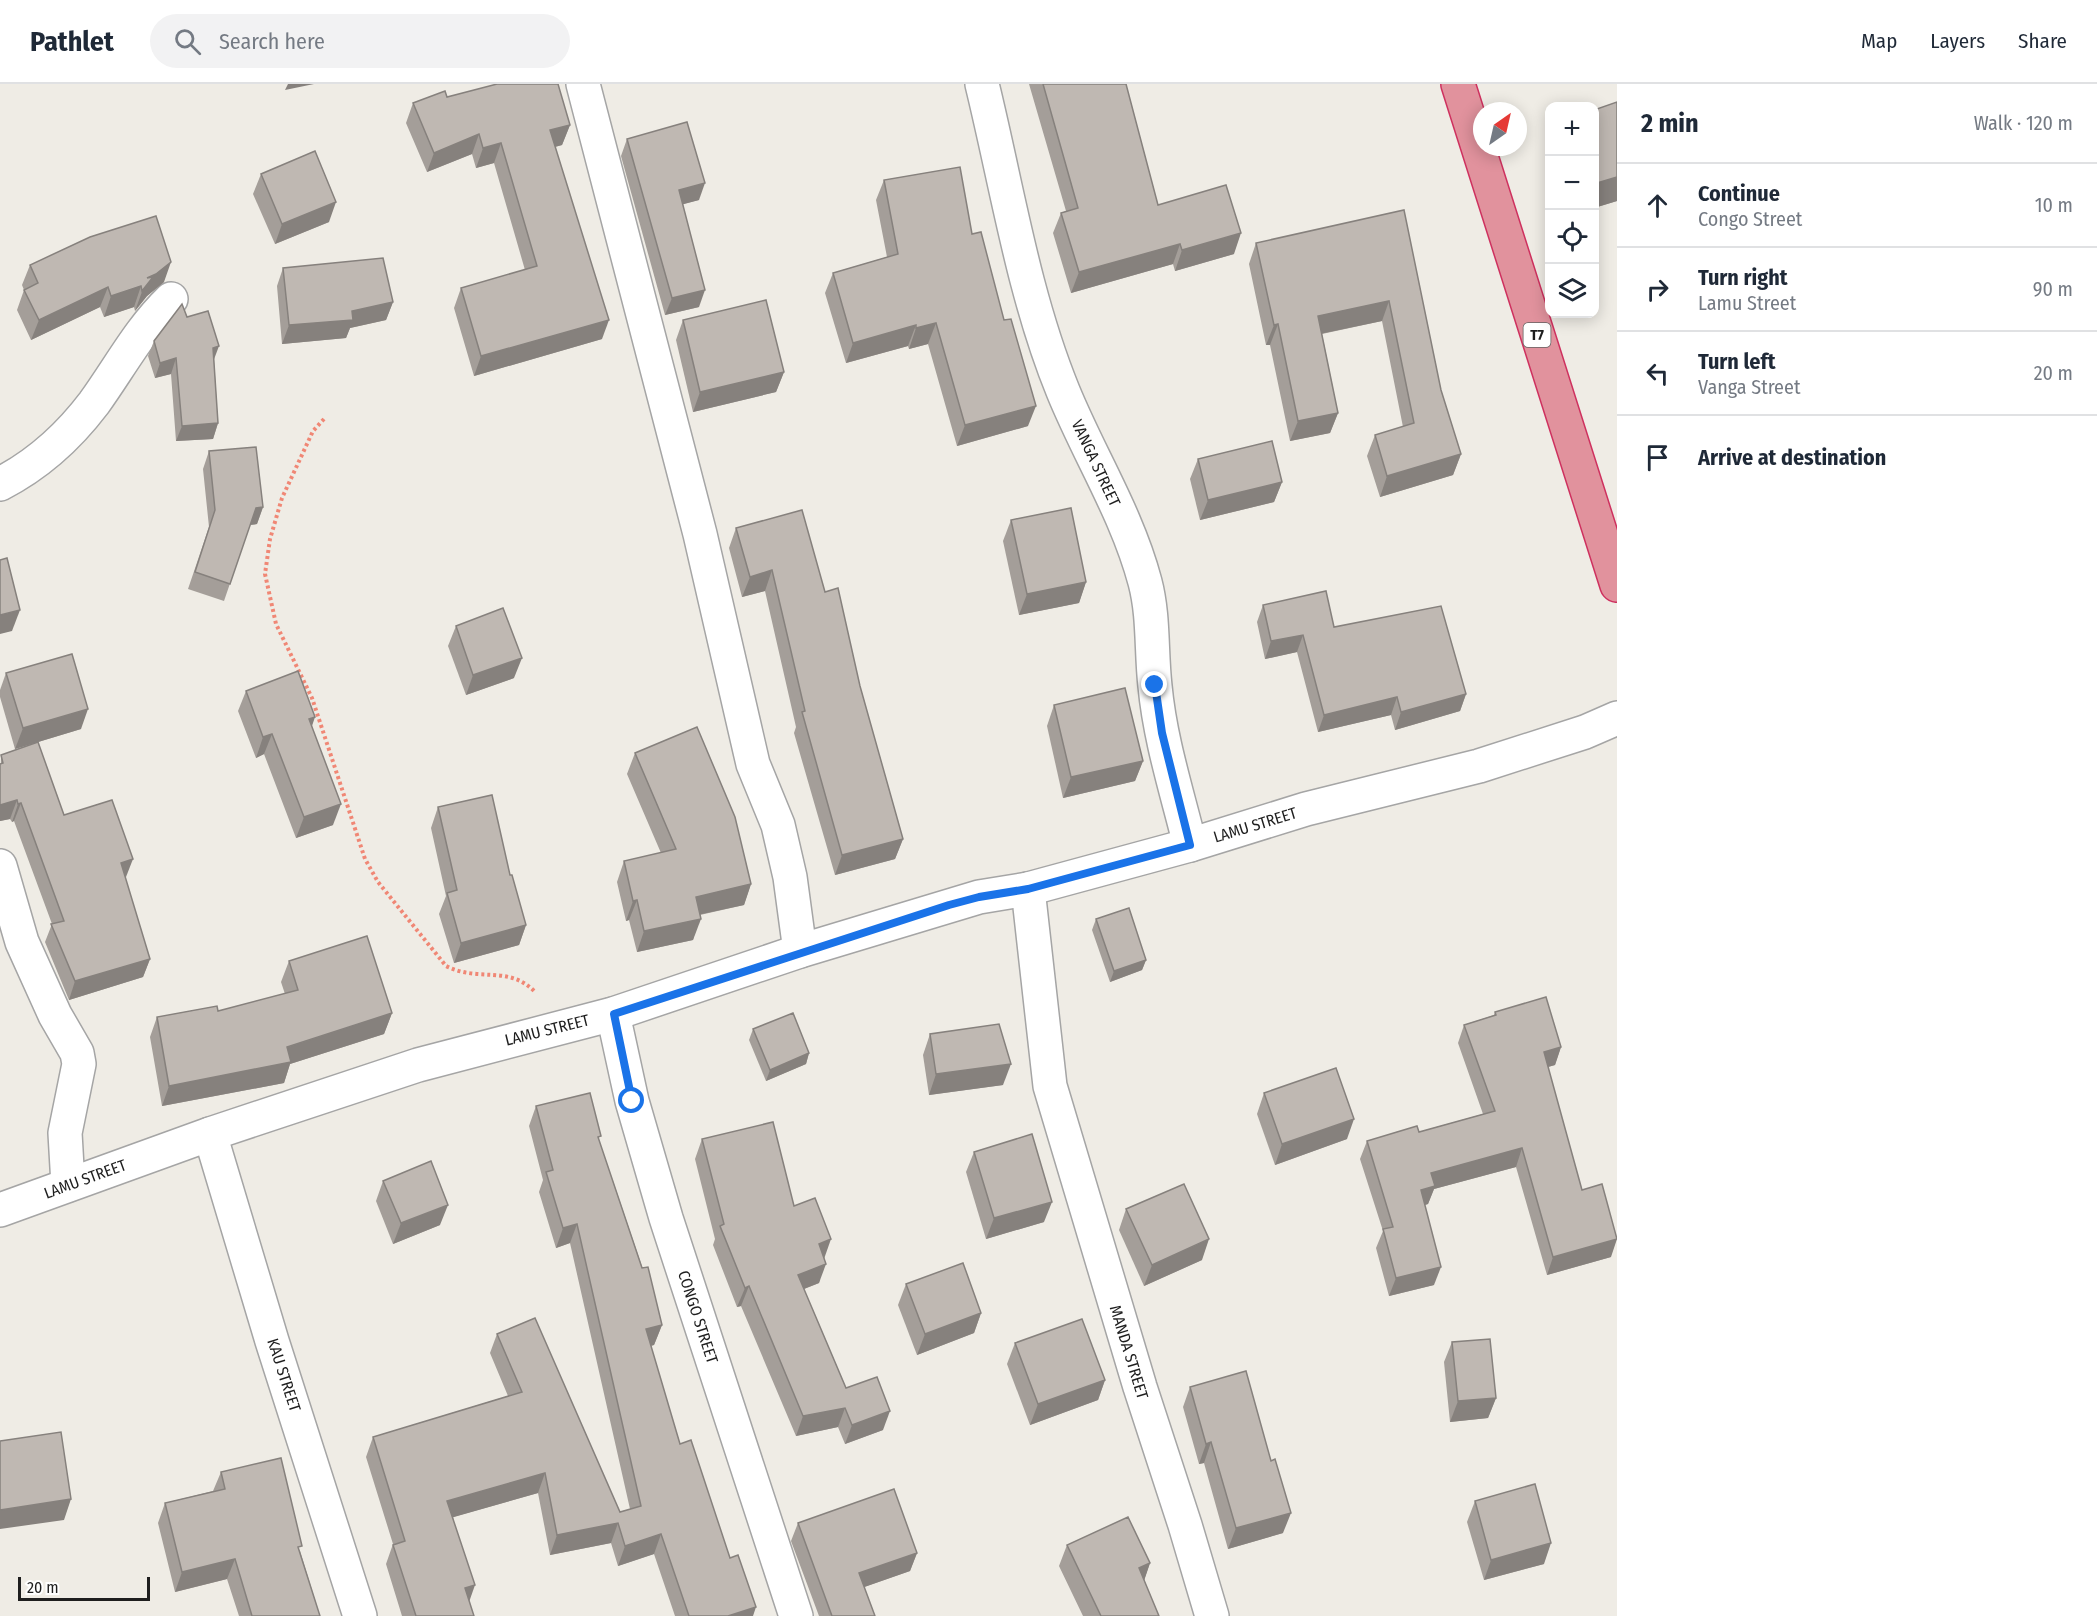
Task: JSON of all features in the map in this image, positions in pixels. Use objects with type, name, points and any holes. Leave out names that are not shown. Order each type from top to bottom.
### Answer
[{"type":"highway","name":"T7","points":[[1458,84],[1617,585]]},
{"type":"street","points":[[583,84],[700,534],[753,764],[778,825],[790,877],[800,951]]},
{"type":"street","name":"VANGA STREET","points":[[982,84],[1014,228],[1040,322],[1063,391],[1131,535],[1146,584],[1153,633],[1155,685],[1162,733],[1190,845]]},
{"type":"street","points":[[0,484],[43,457],[67,433],[92,404],[137,336],[171,299]]},
{"type":"street","name":"LAMU STREET","points":[[0,1210],[210,1134],[418,1065],[614,1014],[800,951],[979,897],[1028,889],[1190,845],[1306,809],[1479,766],[1585,732],[1617,718]]},
{"type":"street","points":[[0,866],[22,942],[55,1015],[77,1053],[79,1064],[65,1133],[68,1185]]},
{"type":"street","name":"MANDA STREET","points":[[1028,889],[1050,1086],[1140,1387],[1212,1616]]},
{"type":"street","name":"CONGO STREET","points":[[614,1014],[632,1101],[666,1218],[796,1616]]},
{"type":"street","name":"KAU STREET","points":[[210,1134],[272,1341],[360,1616]]},
{"type":"path","points":[[324,419],[313,431],[282,498],[270,539],[265,574],[276,624],[312,698],[365,859],[378,882],[446,966],[461,974],[509,975],[533,990],[565,1025]]},
{"type":"building","points":[[497,84],[558,84],[570,125],[550,130],[609,320],[481,356],[461,288],[537,266],[501,143],[483,148],[479,134],[434,153],[413,103],[445,91],[447,97]]},
{"type":"building","points":[[1043,84],[1126,84],[1158,205],[1226,185],[1241,233],[1182,250],[1180,244],[1079,272],[1061,213],[1078,208]]},
{"type":"building","points":[[1617,102],[1617,177],[1599,182],[1599,156],[1599,108]]},
{"type":"building","points":[[687,122],[705,183],[679,190],[705,290],[672,298],[627,139]]},
{"type":"building","points":[[315,151],[336,202],[282,224],[261,174]]},
{"type":"building","points":[[960,167],[972,234],[981,232],[1004,320],[1011,319],[1036,406],[965,425],[936,323],[916,328],[916,325],[853,343],[833,273],[898,254],[884,180]]},
{"type":"building","points":[[1404,210],[1441,390],[1461,454],[1387,476],[1375,435],[1414,423],[1389,301],[1318,316],[1338,413],[1298,421],[1278,324],[1274,325],[1256,243]]},
{"type":"building","points":[[156,216],[171,262],[147,278],[153,277],[142,291],[141,286],[111,296],[108,287],[39,320],[24,290],[38,283],[30,265],[90,237]]},
{"type":"building","points":[[383,258],[393,302],[352,311],[353,320],[289,325],[283,268]]},
{"type":"building","points":[[766,300],[784,372],[700,392],[683,320]]},
{"type":"building","points":[[182,304],[187,317],[208,311],[219,346],[213,348],[218,423],[182,426],[176,358],[160,363],[154,341]]},
{"type":"building","points":[[1272,441],[1282,482],[1208,500],[1198,459]]},
{"type":"building","points":[[256,447],[263,507],[256,508],[230,584],[195,572],[215,510],[209,451]]},
{"type":"building","points":[[1071,508],[1086,582],[1027,594],[1011,520]]},
{"type":"building","points":[[802,510],[825,592],[838,588],[860,686],[903,839],[842,855],[802,712],[805,711],[772,570],[750,577],[736,528]]},
{"type":"building","points":[[7,558],[20,610],[0,615],[0,560]]},
{"type":"building","points":[[1326,591],[1334,627],[1441,606],[1466,694],[1401,712],[1397,697],[1324,715],[1303,635],[1271,641],[1263,605]]},
{"type":"building","points":[[503,608],[522,658],[473,675],[456,626]]},
{"type":"building","points":[[72,654],[88,709],[23,728],[6,673]]},
{"type":"building","points":[[298,671],[315,717],[309,719],[341,804],[304,817],[272,734],[263,737],[246,691]]},
{"type":"building","points":[[1125,688],[1143,761],[1071,777],[1054,705]]},
{"type":"building","points":[[697,727],[735,817],[751,884],[696,897],[701,919],[644,931],[637,900],[633,901],[624,861],[676,849],[635,753]]},
{"type":"building","points":[[38,742],[64,815],[112,800],[133,859],[121,863],[150,959],[75,981],[51,924],[64,921],[21,803],[18,804],[17,800],[0,805],[0,764],[3,763],[1,755]]},
{"type":"building","points":[[492,795],[510,875],[512,875],[526,925],[461,943],[447,893],[457,890],[438,807]]},
{"type":"building","points":[[1129,908],[1146,960],[1114,971],[1096,919]]},
{"type":"building","points":[[367,936],[392,1013],[287,1047],[291,1062],[169,1086],[157,1017],[217,1006],[218,1011],[298,990],[289,961]]},
{"type":"building","points":[[1546,997],[1561,1047],[1544,1052],[1582,1190],[1602,1184],[1617,1239],[1553,1257],[1522,1148],[1431,1173],[1435,1186],[1421,1190],[1441,1267],[1396,1278],[1383,1229],[1393,1227],[1367,1141],[1417,1126],[1419,1132],[1495,1111],[1464,1025],[1496,1015],[1495,1012]]},
{"type":"building","points":[[793,1013],[809,1053],[770,1070],[753,1029]]},
{"type":"building","points":[[999,1024],[1011,1064],[936,1074],[930,1034]]},
{"type":"building","points":[[1336,1068],[1354,1119],[1282,1144],[1264,1093]]},
{"type":"building","points":[[590,1093],[601,1136],[598,1137],[642,1268],[648,1267],[662,1325],[646,1329],[680,1444],[691,1440],[730,1558],[738,1555],[756,1607],[728,1616],[689,1616],[661,1534],[625,1546],[618,1523],[557,1535],[545,1473],[447,1501],[475,1585],[465,1588],[474,1616],[416,1616],[393,1545],[405,1541],[373,1437],[522,1392],[497,1334],[535,1318],[620,1512],[641,1506],[577,1224],[563,1228],[546,1172],[553,1170],[536,1106]]},
{"type":"building","points":[[773,1122],[794,1206],[815,1198],[831,1239],[819,1244],[826,1264],[798,1275],[846,1388],[877,1377],[890,1411],[852,1425],[845,1408],[803,1416],[749,1286],[745,1288],[720,1226],[724,1224],[702,1139]]},
{"type":"building","points":[[1032,1134],[1052,1202],[994,1218],[974,1152]]},
{"type":"building","points":[[431,1161],[448,1205],[401,1223],[383,1181]]},
{"type":"building","points":[[1184,1184],[1209,1239],[1152,1265],[1126,1209]]},
{"type":"building","points":[[963,1263],[981,1313],[925,1334],[906,1284]]},
{"type":"building","points":[[1082,1319],[1105,1380],[1038,1404],[1015,1343]]},
{"type":"building","points":[[1490,1339],[1496,1398],[1458,1401],[1452,1342]]},
{"type":"building","points":[[1246,1371],[1271,1461],[1275,1459],[1291,1513],[1236,1528],[1211,1442],[1206,1444],[1190,1387]]},
{"type":"building","points":[[61,1432],[71,1499],[0,1510],[0,1441]]},
{"type":"building","points":[[281,1458],[302,1546],[298,1547],[320,1616],[252,1616],[235,1559],[182,1572],[165,1503],[225,1489],[221,1472]]},
{"type":"building","points":[[1535,1484],[1551,1543],[1491,1560],[1475,1501]]},
{"type":"building","points":[[894,1489],[917,1553],[859,1573],[875,1616],[832,1616],[798,1523]]},
{"type":"building","points":[[1128,1517],[1150,1563],[1139,1568],[1159,1616],[1101,1616],[1067,1545]]},
{"type":"route","points":[[632,1101],[614,1014],[800,951],[886,927],[949,905],[979,897],[1028,889],[1190,845],[1162,733],[1155,685]]}]
